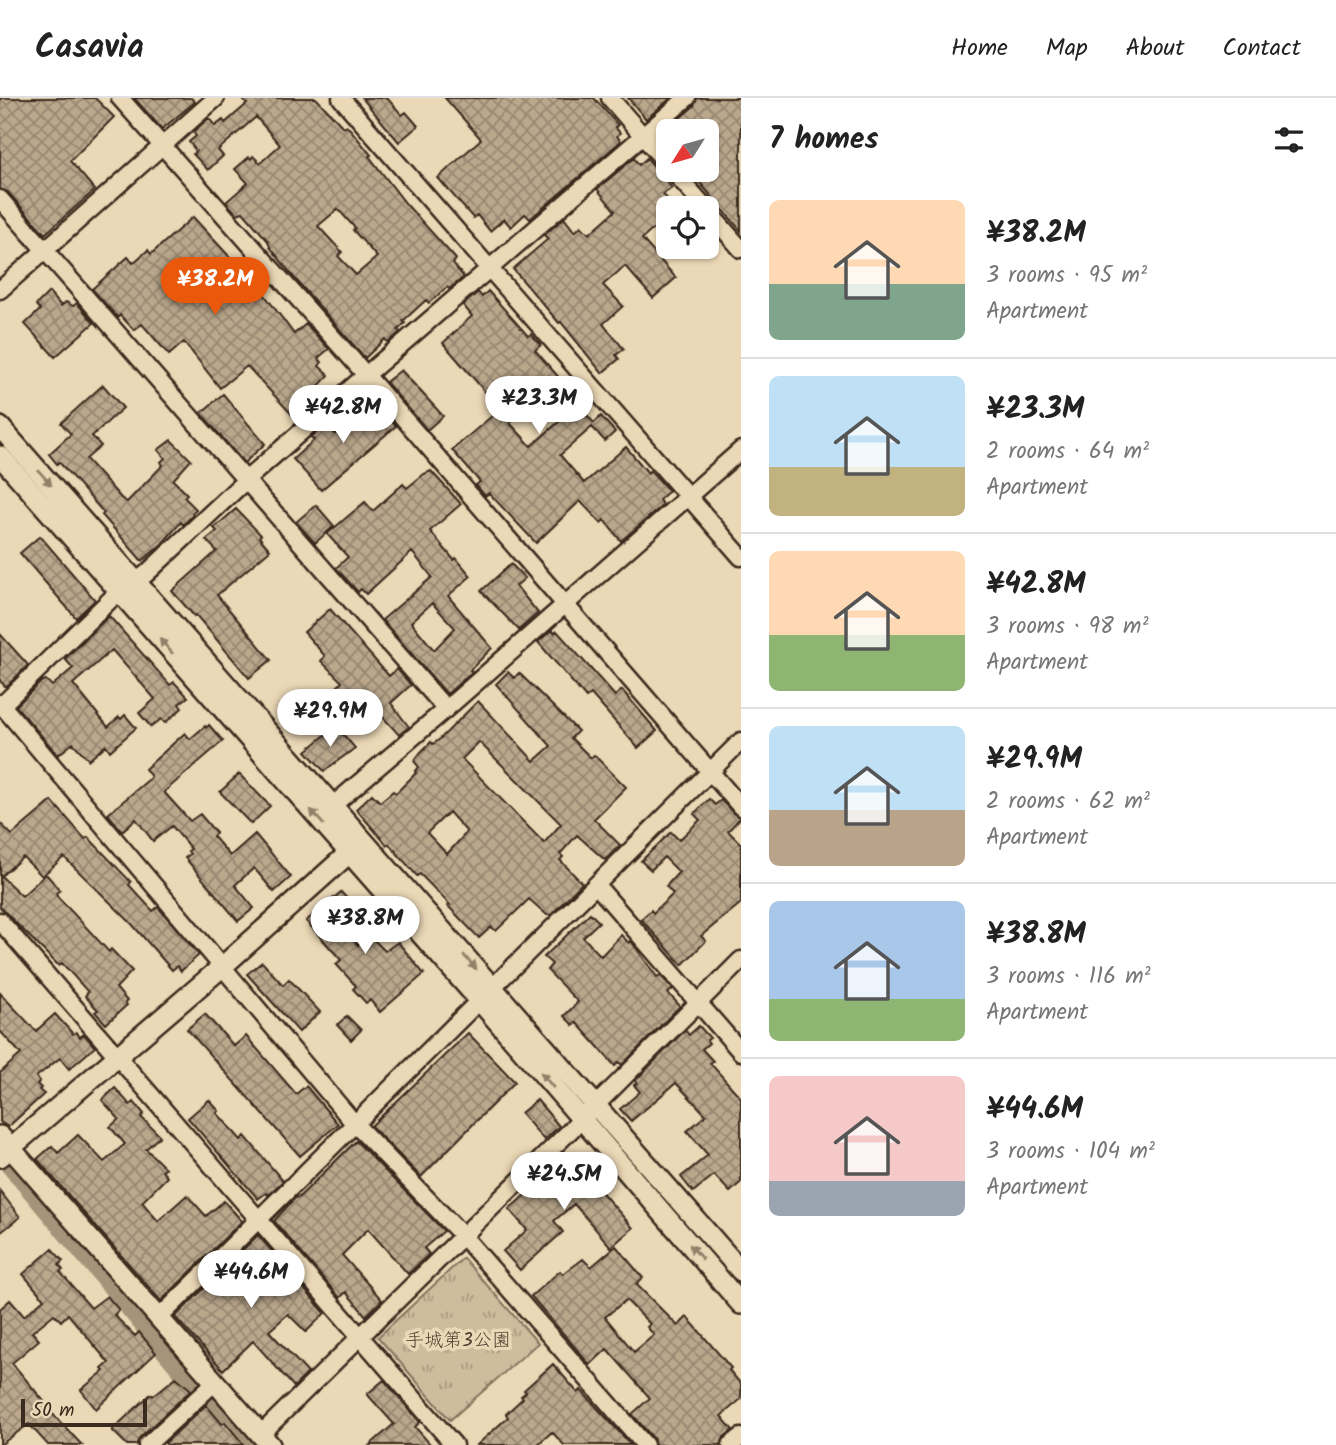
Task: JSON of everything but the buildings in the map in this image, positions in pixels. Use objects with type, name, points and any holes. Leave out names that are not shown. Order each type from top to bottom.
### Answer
[{"type":"street","points":[[120,98],[366,375],[741,807]]},
{"type":"street","points":[[0,290],[216,98]]},
{"type":"street","points":[[341,98],[741,557]]},
{"type":"street","points":[[610,98],[656,150]]},
{"type":"street","points":[[645,1445],[463,1236],[354,1123],[1,705],[111,599],[128,588],[246,480],[687,98]]},
{"type":"street","points":[[683,182],[695,196]]},
{"type":"street","points":[[0,199],[446,709]]},
{"type":"street","points":[[719,224],[741,249]]},
{"type":"street","points":[[0,426],[128,588],[487,994],[588,1113],[741,1304]]},
{"type":"street","points":[[332,806],[741,450]]},
{"type":"street","points":[[0,456],[332,806],[356,848]]},
{"type":"street","points":[[159,1318],[741,741]]},
{"type":"street","points":[[356,848],[223,966],[4,1147],[266,1439],[359,1337],[741,960]]},
{"type":"street","points":[[597,886],[741,1052]]},
{"type":"street","points":[[0,921],[454,1445]]},
{"type":"street","points":[[588,1113],[741,1271]]},
{"type":"street","points":[[147,1445],[214,1383]]},
{"type":"street","points":[[731,1445],[741,1437]]},
{"type":"green space","name":"手城第3公園","points":[[463,1258],[538,1343],[450,1420],[378,1337]]},
{"type":"waterway","points":[[0,1154],[189,1380],[247,1445]]}]
